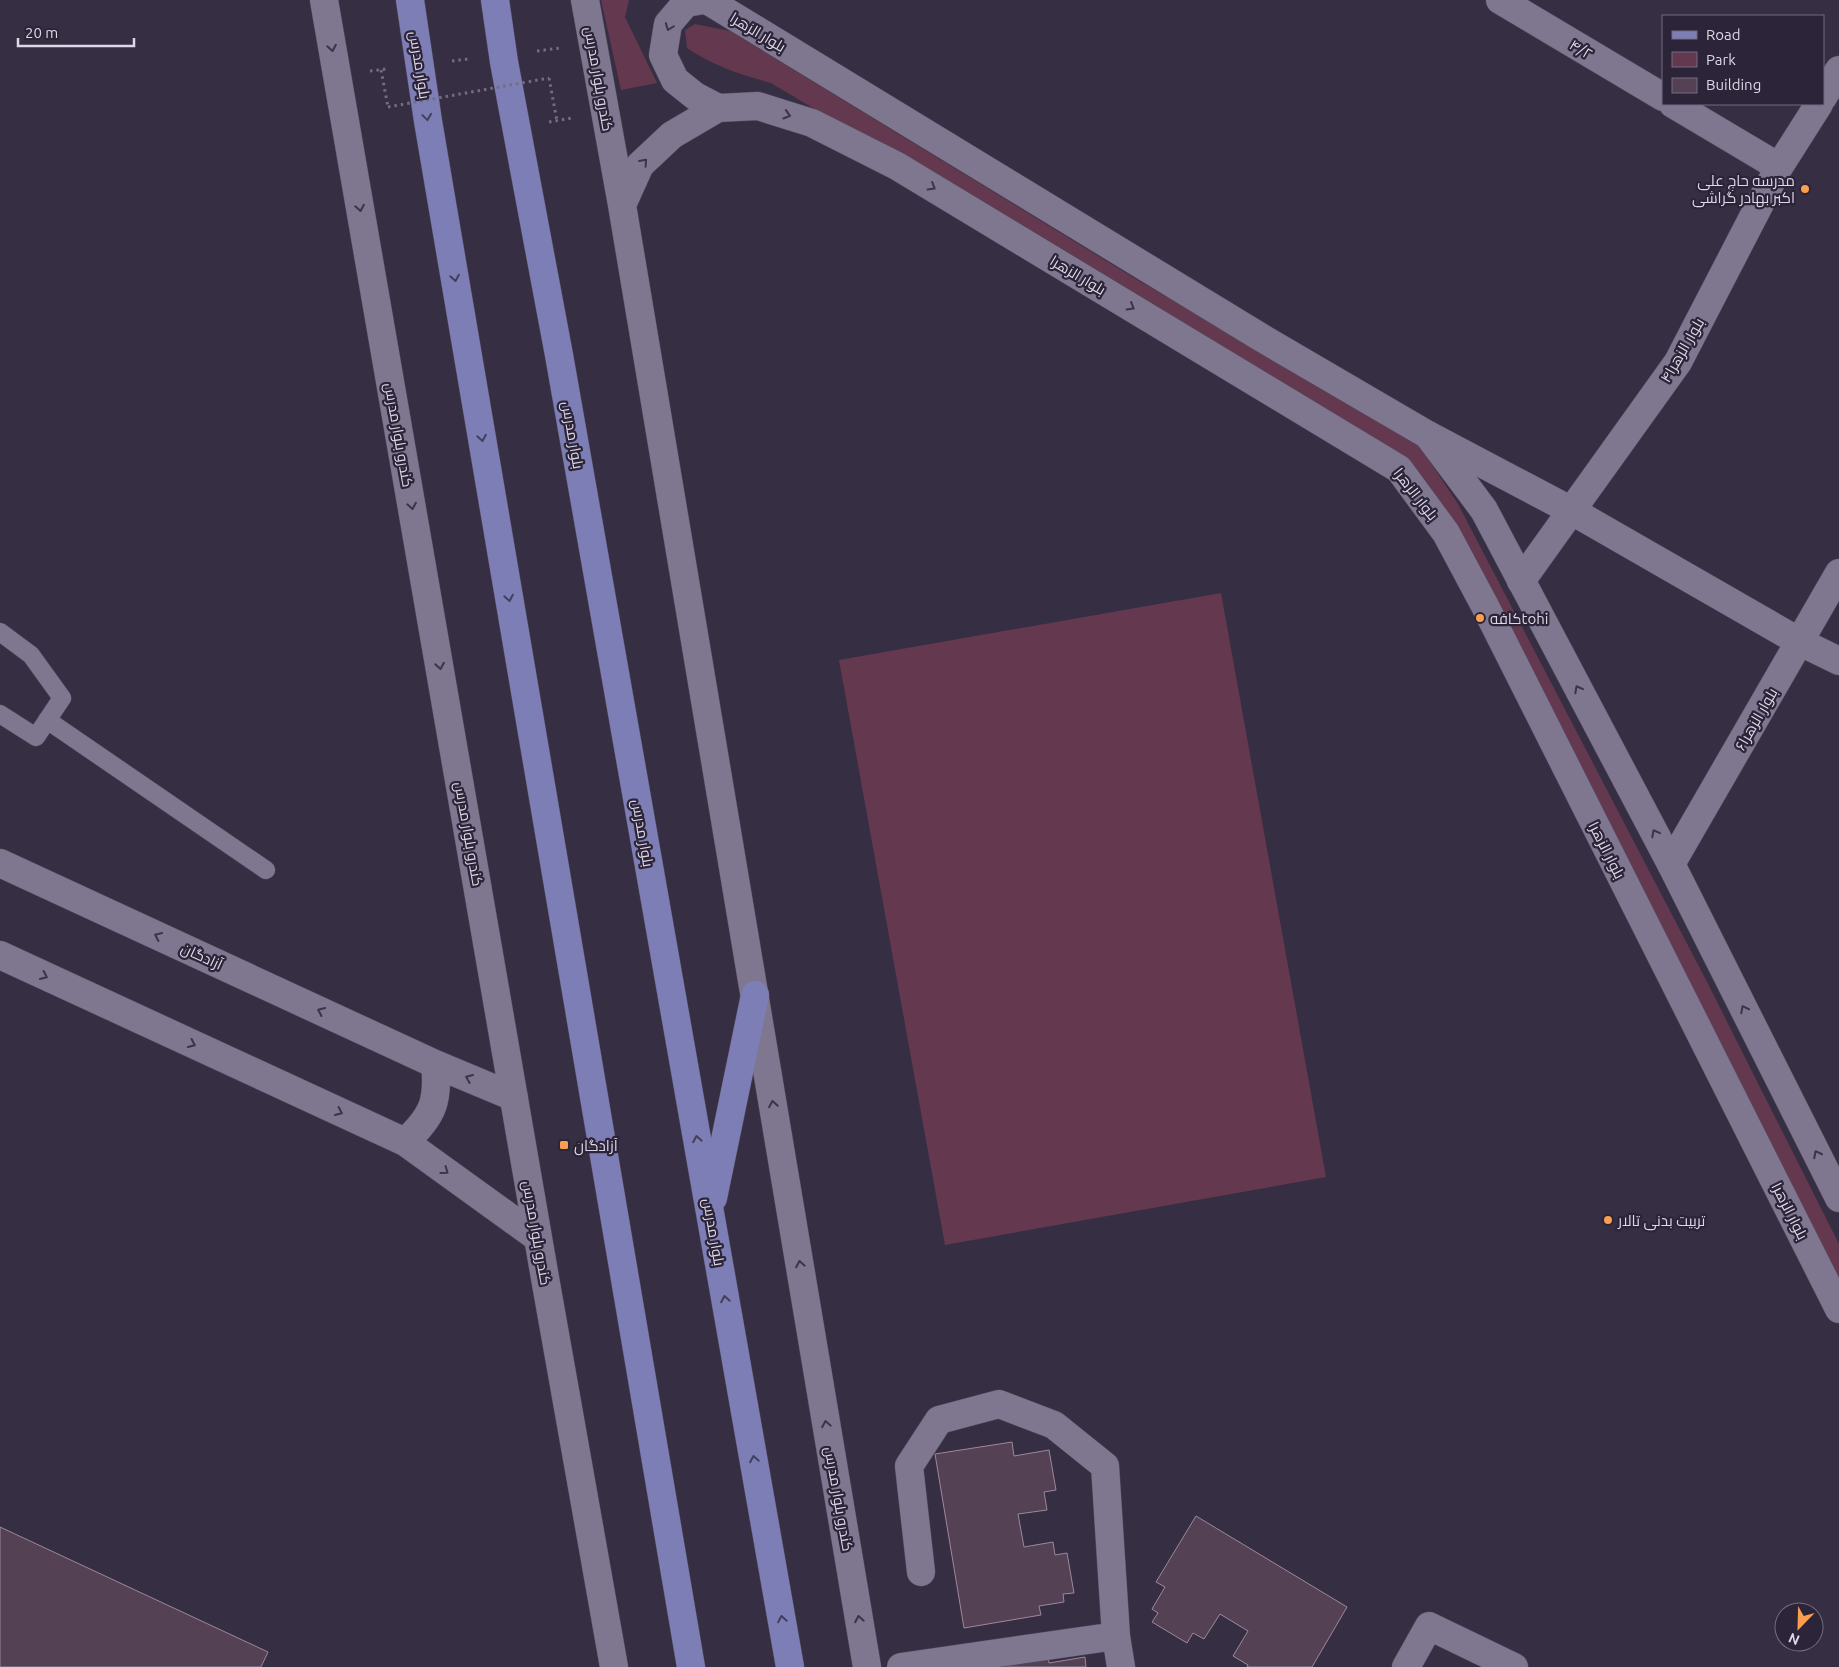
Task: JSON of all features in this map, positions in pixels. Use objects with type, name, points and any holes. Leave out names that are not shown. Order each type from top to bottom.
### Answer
[{"type":"main road","name":"کندرو بلوار مدرس","points":[[324,0],[614,1667]]},
{"type":"main road","name":"بلوار مدرس","points":[[410,0],[428,121],[691,1667]]},
{"type":"main road","name":"بلوار مدرس","points":[[495,0],[503,55],[562,375],[790,1667]]},
{"type":"main road","name":"کندرو بلوار مدرس","points":[[585,0],[622,204],[867,1667]]},
{"type":"main road","points":[[706,0],[686,4],[668,24],[663,55],[675,80],[696,96],[718,108]]},
{"type":"main road","name":"بلوار الزهرا","points":[[706,0],[1262,338],[1428,435],[1484,510],[1672,864],[1839,1198]]},
{"type":"main road","name":"۴/۲","points":[[1500,0],[1662,97]]},
{"type":"main road","points":[[1824,95],[1839,70]]},
{"type":"main road","points":[[1675,105],[1779,167]]},
{"type":"main road","name":"بلوار الزهرا۴","points":[[1521,581],[1678,362],[1779,167],[1818,105]]},
{"type":"main road","name":"بلوار الزهرا","points":[[622,204],[640,165],[672,135],[718,108],[758,106],[812,123],[897,166],[1399,469],[1446,533],[1485,606],[1839,1309]]},
{"type":"main road","points":[[1428,435],[1572,511],[1800,642],[1839,661]]},
{"type":"main road","name":"بلوار الزهرا۶","points":[[1672,864],[1839,573]]},
{"type":"main road","name":"آزادگان","points":[[0,863],[435,1064],[514,1097]]},
{"type":"main road","points":[[0,955],[405,1142],[538,1238]]},
{"type":"main road","points":[[710,1211],[754,995]]},
{"type":"main road","points":[[405,1142],[421,1127],[433,1108],[437,1086],[435,1064]]},
{"type":"main road","points":[[921,1572],[909,1466],[939,1420],[998,1404],[1054,1425],[1105,1466],[1116,1636],[1121,1667]]},
{"type":"main road","points":[[1406,1667],[1429,1626],[1514,1667]]},
{"type":"main road","points":[[900,1667],[1116,1636]]},
{"type":"lane","points":[[0,632],[30,656],[62,698],[36,737],[0,714]]},
{"type":"lane","points":[[47,720],[266,870]]},
{"type":"path","points":[[337,75],[593,44]]},
{"type":"path","points":[[381,70],[388,107],[549,78],[557,121]]},
{"type":"path","points":[[517,128],[605,112]]},
{"type":"green space","points":[[601,0],[629,0],[625,17],[657,83],[621,90]]},
{"type":"green space","points":[[695,24],[730,31],[1131,276],[1419,445],[1458,504],[1706,980],[1839,1244],[1839,1290],[1402,461],[771,83],[728,69],[698,55],[687,48],[685,30]]},
{"type":"green space","points":[[1221,593],[1326,1177],[945,1245],[839,660]]},
{"type":"building","points":[[1012,1442],[1014,1456],[1049,1450],[1056,1490],[1044,1492],[1047,1510],[1018,1514],[1024,1547],[1053,1542],[1055,1555],[1067,1553],[1074,1593],[1063,1594],[1064,1602],[1039,1606],[1041,1615],[964,1628],[935,1454]]},
{"type":"building","points":[[1196,1516],[1347,1607],[1312,1667],[1247,1667],[1248,1665],[1233,1656],[1248,1631],[1220,1614],[1204,1639],[1193,1633],[1187,1643],[1152,1622],[1158,1613],[1152,1609],[1165,1587],[1156,1582]]},
{"type":"building","points":[[0,1527],[268,1652],[261,1667],[0,1667]]},
{"type":"building","points":[[1047,1648],[1049,1663],[1085,1657],[1086,1667],[972,1667]]},
{"type":"place","name":"مدرسه حاج علی اکبر بهادر گراشی","points":[[1805,189]]},
{"type":"place","name":"کافهtohi","points":[[1480,618]]},
{"type":"place","name":"آزادگان","points":[[564,1145]]},
{"type":"place","name":"تربیت بدنی تالار","points":[[1608,1220]]}]
